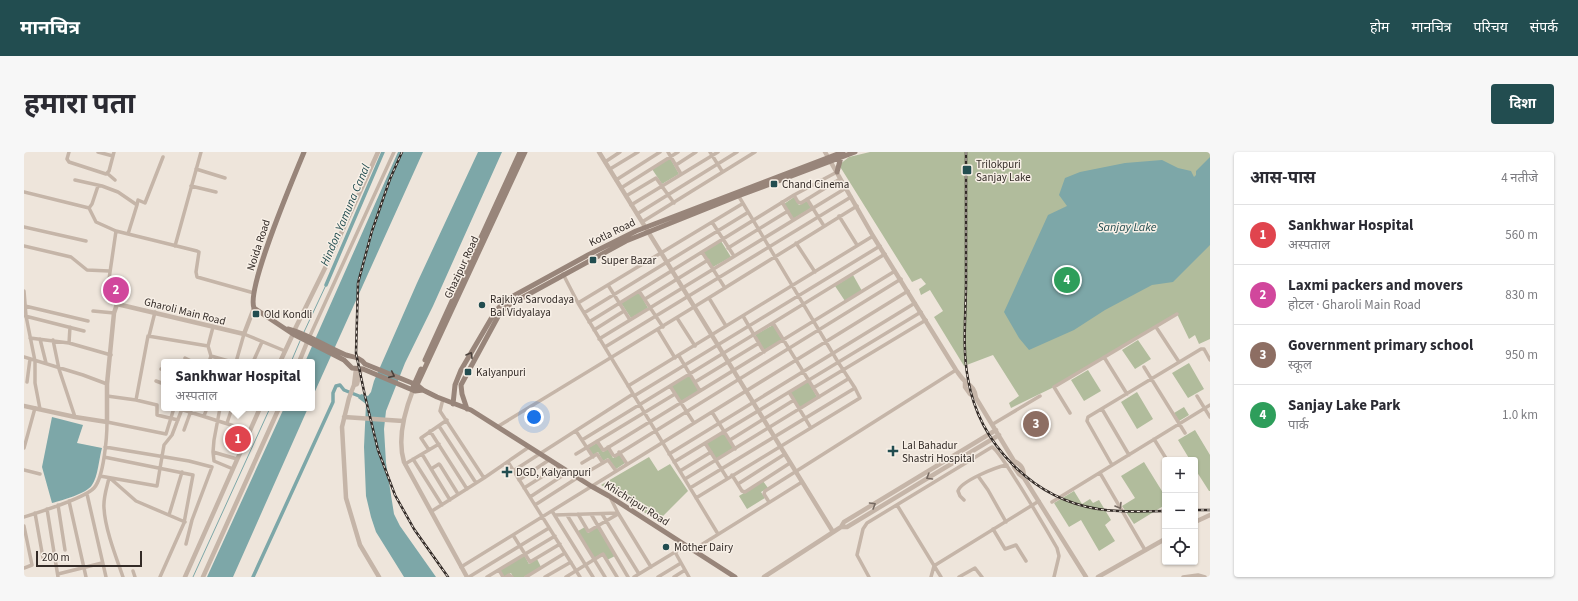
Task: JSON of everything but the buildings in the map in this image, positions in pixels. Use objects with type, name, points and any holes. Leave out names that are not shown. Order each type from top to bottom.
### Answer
[{"type":"main road","name":"Noida Road","points":[[254,308],[252,303],[254,293],[264,258],[304,152]]},
{"type":"main road","name":"Ghazipur Road","points":[[413,387],[520,152]]},
{"type":"main road","name":"Ghazipur Road","points":[[413,387],[525,152]]},
{"type":"main road","name":"Kotla Road","points":[[453,404],[455,385],[461,370],[495,312],[502,304],[647,229],[830,159],[855,152]]},
{"type":"main road","points":[[837,172],[842,155]]},
{"type":"main road","name":"Kotla Road","points":[[461,387],[465,376],[500,313],[512,299]]},
{"type":"main road","points":[[254,308],[288,330],[334,352],[361,359],[361,368],[350,367],[334,352]]},
{"type":"main road","points":[[346,363],[347,359],[352,356]]},
{"type":"main road","name":"Khichripur Road","points":[[361,368],[373,369],[467,409],[609,496],[736,577]]},
{"type":"main road","points":[[455,385],[461,387],[467,409]]},
{"type":"street","points":[[69,152],[67,159],[69,162],[108,174],[114,180]]},
{"type":"street","points":[[98,152],[113,154],[108,174]]},
{"type":"street","points":[[175,246],[201,152]]},
{"type":"street","points":[[281,359],[295,333],[378,152]]},
{"type":"street","points":[[300,359],[394,152]]},
{"type":"street","points":[[599,152],[833,532]]},
{"type":"street","points":[[605,162],[620,152]]},
{"type":"street","points":[[610,169],[638,152]]},
{"type":"street","points":[[616,180],[660,152]]},
{"type":"street","points":[[668,152],[681,174]]},
{"type":"street","points":[[621,188],[678,152]]},
{"type":"street","points":[[676,165],[696,152]]},
{"type":"street","points":[[632,205],[711,154],[718,152]]},
{"type":"street","points":[[637,214],[737,152]]},
{"type":"street","points":[[642,222],[674,203],[750,153],[755,152]]},
{"type":"street","points":[[825,152],[873,236],[956,370],[965,381],[971,384],[975,391],[976,398],[1014,461],[1020,464],[1024,470],[1024,478],[1086,577]]},
{"type":"street","points":[[711,154],[722,171]]},
{"type":"street","points":[[128,234],[138,200],[145,203],[163,158]]},
{"type":"street","points":[[196,169],[225,178]]},
{"type":"street","points":[[589,322],[782,202],[837,172]]},
{"type":"street","points":[[626,196],[655,178],[674,203]]},
{"type":"street","points":[[794,195],[799,203],[840,179]]},
{"type":"street","points":[[75,180],[118,192],[137,205]]},
{"type":"street","points":[[89,208],[92,204],[98,186]]},
{"type":"street","points":[[191,186],[216,192]]},
{"type":"street","points":[[599,339],[846,188]]},
{"type":"street","points":[[24,192],[89,208],[96,222],[116,231],[198,251],[197,276],[254,293]]},
{"type":"street","points":[[696,498],[860,398],[747,213],[737,194]]},
{"type":"street","points":[[604,347],[851,197]]},
{"type":"street","points":[[807,199],[824,226]]},
{"type":"street","points":[[782,202],[793,220]]},
{"type":"street","points":[[578,303],[742,204]]},
{"type":"street","points":[[497,427],[663,327],[857,206]]},
{"type":"street","points":[[728,248],[788,211]]},
{"type":"street","points":[[584,313],[747,213]]},
{"type":"street","points":[[839,216],[858,245]]},
{"type":"street","points":[[712,222],[734,256]]},
{"type":"street","points":[[24,227],[86,241]]},
{"type":"street","points":[[24,517],[87,494],[96,486],[100,476],[106,447],[107,384],[114,313],[117,304],[109,288],[109,271],[116,231]]},
{"type":"street","points":[[628,386],[712,336],[873,236]]},
{"type":"street","points":[[796,244],[815,272]]},
{"type":"street","points":[[24,246],[71,257],[90,270],[109,271]]},
{"type":"street","points":[[513,471],[634,395],[880,246]]},
{"type":"street","points":[[702,252],[725,288]]},
{"type":"street","points":[[582,440],[885,254]]},
{"type":"street","points":[[644,299],[708,260]]},
{"type":"street","points":[[598,441],[603,450],[895,271]]},
{"type":"street","points":[[562,272],[599,339],[718,534]]},
{"type":"street","points":[[608,447],[614,456],[901,280]]},
{"type":"street","points":[[608,285],[630,320]]},
{"type":"street","points":[[24,290],[25,316],[35,361],[34,383],[40,409]]},
{"type":"street","points":[[639,290],[663,327]]},
{"type":"street","points":[[461,567],[908,291]]},
{"type":"street","points":[[709,298],[726,326]]},
{"type":"street","points":[[669,454],[915,303]]},
{"type":"street","name":"Gharoli Main Road","points":[[117,304],[244,334]]},
{"type":"street","points":[[25,306],[88,321]]},
{"type":"street","points":[[237,359],[254,308]]},
{"type":"street","points":[[93,311],[114,313]]},
{"type":"street","points":[[594,330],[624,311]]},
{"type":"street","points":[[136,400],[155,312]]},
{"type":"street","points":[[674,462],[921,312]]},
{"type":"street","points":[[1070,413],[1054,387],[1177,314]]},
{"type":"street","points":[[25,316],[84,331]]},
{"type":"street","points":[[743,316],[764,352]]},
{"type":"street","points":[[677,318],[694,346]]},
{"type":"street","points":[[813,388],[926,320]]},
{"type":"street","points":[[773,323],[819,397]]},
{"type":"street","points":[[1156,326],[1179,362]]},
{"type":"street","points":[[210,359],[211,356],[208,346],[213,327]]},
{"type":"street","points":[[69,343],[70,328]]},
{"type":"street","points":[[658,330],[677,357],[685,365],[700,391]]},
{"type":"street","points":[[244,334],[285,351]]},
{"type":"street","points":[[149,336],[208,346]]},
{"type":"street","points":[[30,338],[69,343],[111,355]]},
{"type":"street","points":[[40,339],[46,363]]},
{"type":"street","points":[[53,340],[59,369],[75,417]]},
{"type":"street","points":[[254,359],[262,342]]},
{"type":"street","points":[[695,382],[758,343]]},
{"type":"street","points":[[1112,465],[1087,421],[1088,417],[1202,348],[1210,360]]},
{"type":"street","points":[[211,356],[219,359]]},
{"type":"street","points":[[24,357],[107,384]]},
{"type":"street","points":[[1104,358],[1127,394]]},
{"type":"street","points":[[30,359],[25,382],[34,383]]},
{"type":"street","points":[[1144,367],[1185,433]]},
{"type":"street","points":[[361,368],[357,384],[349,398],[342,427],[347,505],[360,544],[379,577]]},
{"type":"street","points":[[769,502],[764,492],[956,370]]},
{"type":"street","points":[[685,479],[848,379]]},
{"type":"street","points":[[156,381],[161,383]]},
{"type":"street","points":[[670,386],[694,423]]},
{"type":"street","points":[[413,387],[403,421],[401,450],[405,464],[432,511],[461,567],[468,577],[549,528]]},
{"type":"street","points":[[690,488],[855,388]]},
{"type":"street","points":[[789,392],[811,428]]},
{"type":"street","points":[[576,454],[675,394]]},
{"type":"street","points":[[107,396],[136,400],[157,405],[157,415],[178,420]]},
{"type":"street","points":[[992,424],[1040,396]]},
{"type":"street","points":[[1197,396],[1210,417]]},
{"type":"street","points":[[443,400],[440,409],[484,478]]},
{"type":"street","points":[[730,440],[794,400]]},
{"type":"street","points":[[1052,502],[1210,405]]},
{"type":"street","points":[[24,406],[166,434],[171,418],[176,411]]},
{"type":"street","points":[[24,448],[35,408]]},
{"type":"street","points":[[1102,409],[1129,455]]},
{"type":"street","points":[[100,476],[156,487],[161,468],[164,445],[172,435],[178,420],[178,411]]},
{"type":"street","points":[[187,411],[250,431]]},
{"type":"street","points":[[204,416],[206,411]]},
{"type":"street","points":[[186,544],[192,520],[214,461],[213,452],[220,411]]},
{"type":"street","points":[[227,423],[231,411]]},
{"type":"street","points":[[185,577],[259,411]]},
{"type":"street","points":[[203,577],[278,411]]},
{"type":"street","points":[[184,430],[190,412]]},
{"type":"street","points":[[712,412],[735,448]]},
{"type":"street","points":[[344,417],[403,421]]},
{"type":"street","points":[[429,450],[421,438],[447,420]]},
{"type":"street","points":[[439,426],[476,483]]},
{"type":"street","points":[[430,431],[467,489]]},
{"type":"street","points":[[576,431],[592,457]]},
{"type":"street","points":[[764,577],[841,527],[844,522],[998,433]]},
{"type":"street","points":[[1154,439],[1165,457]]},
{"type":"street","points":[[705,443],[728,478]]},
{"type":"street","points":[[405,464],[438,444]]},
{"type":"street","points":[[106,447],[189,460],[212,467]]},
{"type":"street","points":[[432,511],[529,447]]},
{"type":"street","points":[[869,577],[857,554],[863,529],[867,523],[990,448],[996,449],[1007,465],[1059,552],[1054,577]]},
{"type":"street","points":[[213,452],[237,459]]},
{"type":"street","points":[[619,452],[627,464]]},
{"type":"street","points":[[680,471],[711,452]]},
{"type":"street","points":[[422,454],[450,500]]},
{"type":"street","points":[[582,463],[597,454],[603,463]]},
{"type":"street","points":[[738,484],[785,454]]},
{"type":"street","points":[[104,457],[192,473],[193,476],[185,522],[160,577]]},
{"type":"street","points":[[413,460],[442,505]]},
{"type":"street","points":[[519,480],[549,460]]},
{"type":"street","points":[[589,471],[609,460],[616,471]]},
{"type":"street","points":[[214,461],[233,469]]},
{"type":"street","points":[[508,462],[580,577]]},
{"type":"street","points":[[732,475],[742,491],[745,492],[790,463]]},
{"type":"street","points":[[431,469],[439,464],[458,494]]},
{"type":"street","points":[[443,469],[451,464]]},
{"type":"street","points":[[964,500],[958,494],[958,489],[962,485],[996,468],[1007,465]]},
{"type":"street","points":[[524,488],[558,466]]},
{"type":"street","points":[[24,470],[40,474]]},
{"type":"street","points":[[169,515],[182,472]]},
{"type":"street","points":[[530,497],[568,472]]},
{"type":"street","points":[[1100,472],[1146,550]]},
{"type":"street","points":[[978,476],[988,490],[1006,522]]},
{"type":"street","points":[[110,478],[136,501],[185,522]]},
{"type":"street","points":[[110,478],[104,510],[111,540],[123,577]]},
{"type":"street","points":[[535,505],[578,478]]},
{"type":"street","points":[[764,480],[770,488]]},
{"type":"street","points":[[693,550],[802,482]]},
{"type":"street","points":[[87,494],[106,577]]},
{"type":"street","points":[[609,496],[618,514],[651,567]]},
{"type":"street","points":[[69,501],[86,577]]},
{"type":"street","points":[[931,577],[934,566],[1039,501]]},
{"type":"street","points":[[58,504],[65,550]]},
{"type":"street","points":[[897,505],[941,577]]},
{"type":"street","points":[[47,509],[58,575],[102,563]]},
{"type":"street","points":[[552,511],[593,577]]},
{"type":"street","points":[[35,513],[43,558]]},
{"type":"street","points":[[578,514],[589,531],[618,514]]},
{"type":"street","points":[[591,514],[628,577]]},
{"type":"street","points":[[602,514],[639,574]]},
{"type":"street","points":[[555,515],[618,514]]},
{"type":"street","points":[[567,515],[605,577]]},
{"type":"street","points":[[1198,521],[1210,515]]},
{"type":"street","points":[[24,526],[32,565],[24,568]]},
{"type":"street","points":[[577,531],[585,526]]},
{"type":"street","points":[[993,529],[1005,549],[1016,545],[1026,560]]},
{"type":"street","points":[[513,535],[530,562],[560,544]]},
{"type":"street","points":[[487,577],[555,536]]},
{"type":"street","points":[[1098,577],[1162,541]]},
{"type":"street","points":[[634,577],[686,546]]},
{"type":"street","points":[[675,552],[689,577]]},
{"type":"street","points":[[526,577],[565,553]]},
{"type":"street","points":[[566,577],[603,554],[617,577]]},
{"type":"street","points":[[607,561],[616,556]]},
{"type":"street","points":[[537,558],[543,567]]},
{"type":"street","points":[[545,577],[570,562]]},
{"type":"street","points":[[658,577],[681,563]]},
{"type":"street","points":[[959,577],[975,568],[982,577]]},
{"type":"street","points":[[499,570],[505,577],[509,575],[512,577]]},
{"type":"street","points":[[674,577],[685,570]]},
{"type":"street","points":[[133,571],[135,577]]},
{"type":"street","points":[[1185,577],[1205,577]]},
{"type":"green space","points":[[870,152],[1210,152],[1210,339],[1199,344],[1195,335],[1189,339],[1177,314],[1054,387],[1011,408],[1009,403],[1019,396],[993,355],[964,366],[934,317],[943,311],[930,290],[921,295],[919,289],[926,284],[921,278],[912,282],[839,165],[849,157]]},
{"type":"green space","points":[[670,158],[679,174],[662,184],[652,169]]},
{"type":"green space","points":[[794,197],[799,205],[807,201],[811,208],[793,219],[784,204]]},
{"type":"green space","points":[[721,241],[731,257],[713,267],[703,252]]},
{"type":"green space","points":[[853,275],[862,291],[845,301],[835,286]]},
{"type":"green space","points":[[639,292],[648,308],[631,318],[621,303]]},
{"type":"green space","points":[[773,325],[782,340],[764,350],[755,335]]},
{"type":"green space","points":[[1138,340],[1151,359],[1135,369],[1122,350]]},
{"type":"green space","points":[[1189,363],[1204,389],[1188,398],[1172,373]]},
{"type":"green space","points":[[1088,370],[1101,391],[1084,401],[1071,380]]},
{"type":"green space","points":[[689,375],[699,391],[681,401],[671,386]]},
{"type":"green space","points":[[808,381],[817,397],[800,408],[790,392]]},
{"type":"green space","points":[[1137,392],[1153,419],[1137,429],[1121,402]]},
{"type":"green space","points":[[1184,407],[1189,415],[1179,421],[1174,413]]},
{"type":"green space","points":[[1195,430],[1210,455],[1210,491],[1198,474],[1198,457],[1188,457],[1178,440]]},
{"type":"green space","points":[[724,432],[733,448],[716,459],[706,443]]},
{"type":"green space","points":[[597,443],[603,452],[608,449],[613,458],[619,454],[625,463],[616,469],[608,458],[603,461],[598,452],[593,455],[588,448]]},
{"type":"green space","points":[[649,457],[658,471],[670,464],[688,491],[658,521],[601,485]]},
{"type":"green space","points":[[1144,462],[1162,491],[1162,507],[1134,524],[1122,506],[1135,498],[1121,476]]},
{"type":"green space","points":[[763,481],[768,488],[761,492],[765,498],[747,509],[739,496]]},
{"type":"green space","points":[[1074,491],[1082,504],[1090,499],[1093,503],[1099,500],[1111,520],[1105,525],[1115,541],[1099,551],[1081,520],[1069,527],[1054,503]]},
{"type":"green space","points":[[585,527],[588,533],[597,527],[615,556],[607,560],[603,553],[594,558],[578,531]]},
{"type":"green space","points":[[524,555],[529,564],[537,559],[541,567],[524,577],[513,577],[511,573],[504,577],[500,570]]},
{"type":"water","points":[[398,152],[423,152],[315,391],[315,359],[306,359]]},
{"type":"water","points":[[478,152],[502,152],[433,306],[405,363],[386,411],[384,429],[386,463],[394,514],[400,526],[436,577],[404,577],[376,532],[371,517],[366,496],[364,447],[366,404],[358,398],[361,394],[368,396],[371,392],[374,381],[417,283]]},
{"type":"water","name":"Sanjay Lake","points":[[1210,157],[1210,245],[1173,282],[1152,285],[1105,310],[1074,330],[1029,350],[1019,338],[1004,312],[1048,215],[1067,206],[1059,195],[1065,178],[1080,172],[1125,163],[1162,160],[1178,168],[1191,171],[1194,177],[1196,175],[1196,171]]},
{"type":"water","points":[[283,411],[307,411],[233,577],[207,577]]},
{"type":"water","points":[[52,417],[83,425],[77,443],[102,448],[97,472],[92,485],[80,494],[52,503],[42,467]]},
{"type":"waterway","name":"Hindon Yamuna Canal","points":[[326,285],[383,152]]},
{"type":"waterway","points":[[304,332],[326,285]]},
{"type":"waterway","points":[[292,359],[300,341]]},
{"type":"waterway","points":[[253,577],[333,402],[333,393],[336,386],[340,385],[344,390],[359,396]]},
{"type":"waterway","points":[[193,577],[269,411]]},
{"type":"railway","points":[[402,152],[390,179],[372,231],[358,283],[356,353],[378,450],[395,495],[414,529],[448,577]]},
{"type":"railway","points":[[966,152],[965,355],[968,379],[974,403],[984,425],[997,446],[1013,465],[1031,481],[1052,494],[1074,503],[1098,509],[1162,511]]},
{"type":"railway","points":[[1198,510],[1210,510]]},
{"type":"place","name":"Trilokpuri Sanjay Lake","points":[[967,170]]},
{"type":"place","name":"Chand Cinema","points":[[774,184]]},
{"type":"place","name":"Super Bazar","points":[[593,260]]},
{"type":"place","name":"Sanjay Lake Park","points":[[1067,280]]},
{"type":"place","name":"Laxmi packers and movers","points":[[116,290]]},
{"type":"place","name":"Rajkiya Sarvodaya Bal Vidyalaya","points":[[482,305]]},
{"type":"place","name":"Old Kondli","points":[[256,314]]},
{"type":"place","name":"Kalyanpuri","points":[[468,372]]},
{"type":"place","name":"Government primary school","points":[[1036,424]]},
{"type":"place","name":"Sankhwar Hospital","points":[[238,439]]},
{"type":"place","name":"Lal Bahadur Shastri Hospital","points":[[893,451]]},
{"type":"place","name":"DGD, Kalyanpuri","points":[[507,472]]},
{"type":"place","name":"Mother Dairy","points":[[666,547]]}]
